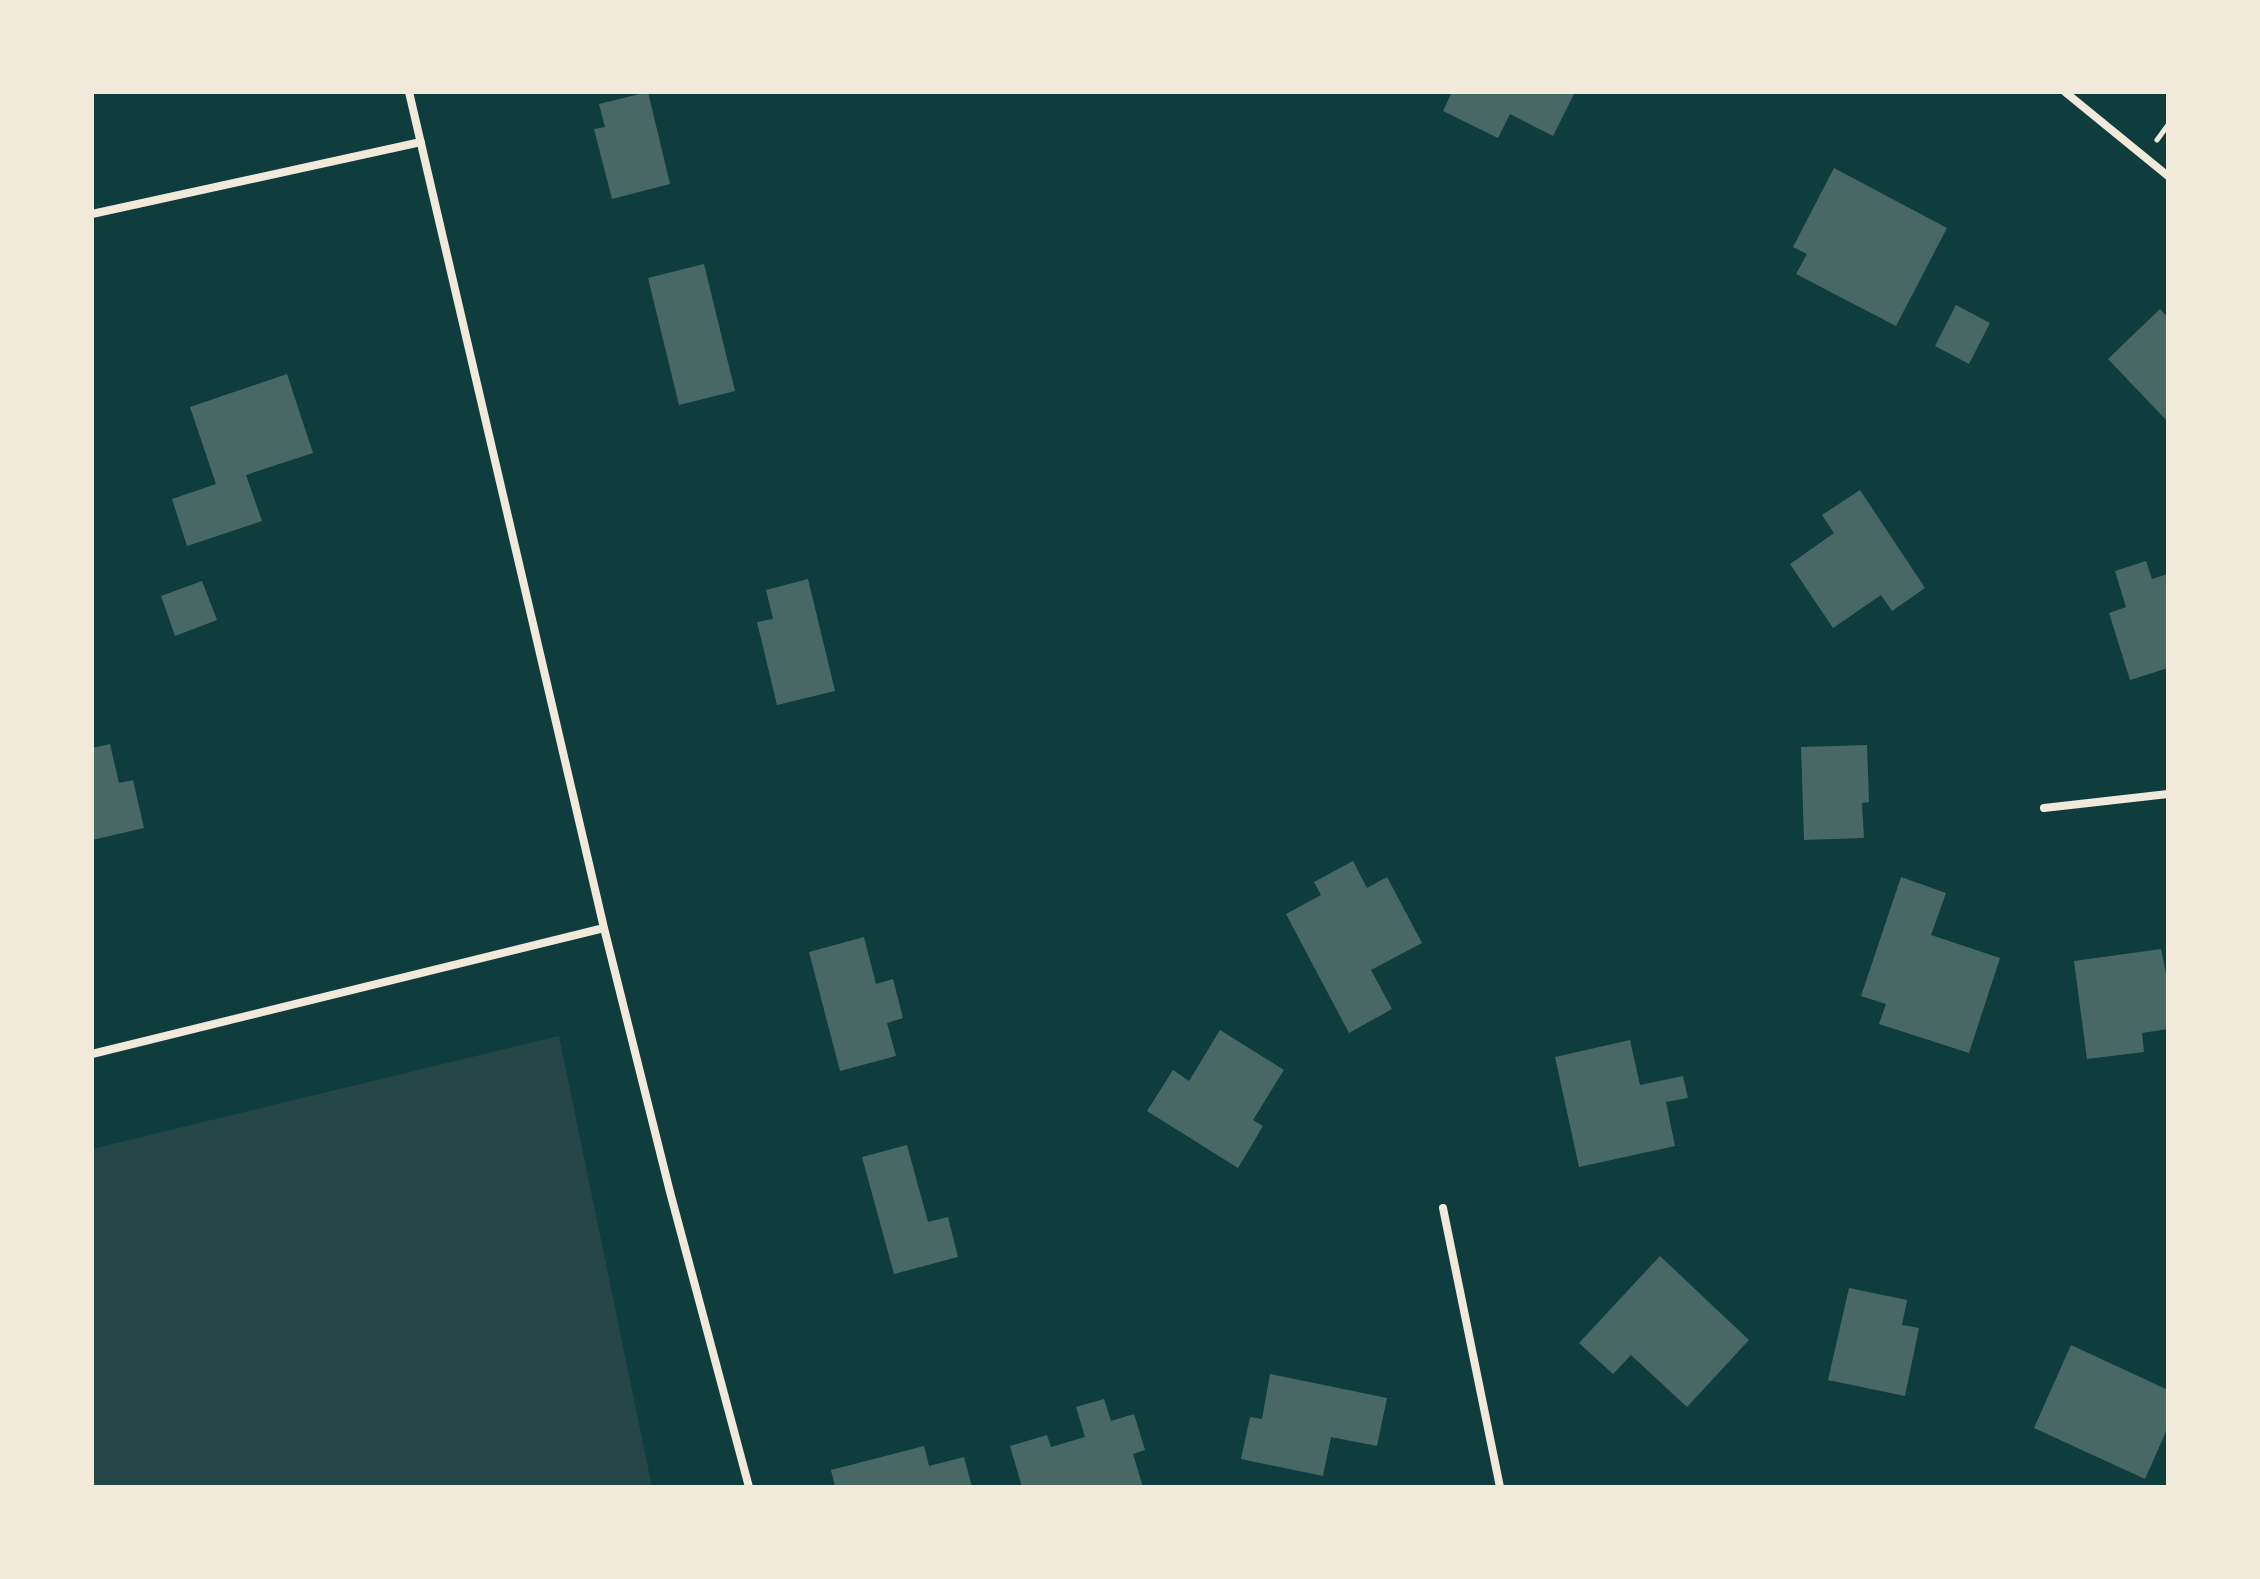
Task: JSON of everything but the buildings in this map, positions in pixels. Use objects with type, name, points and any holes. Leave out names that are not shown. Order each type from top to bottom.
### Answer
[{"type":"street","points":[[409,92],[604,928],[670,1192],[749,1487]]},
{"type":"street","points":[[2065,92],[2168,176]]},
{"type":"street","points":[[92,214],[421,142]]},
{"type":"street","points":[[2044,808],[2168,794]]},
{"type":"street","points":[[92,1054],[604,928]]},
{"type":"street","points":[[1443,1208],[1500,1487]]},
{"type":"shaded area","points":[[559,1036],[652,1487],[92,1487],[92,1149]]}]
